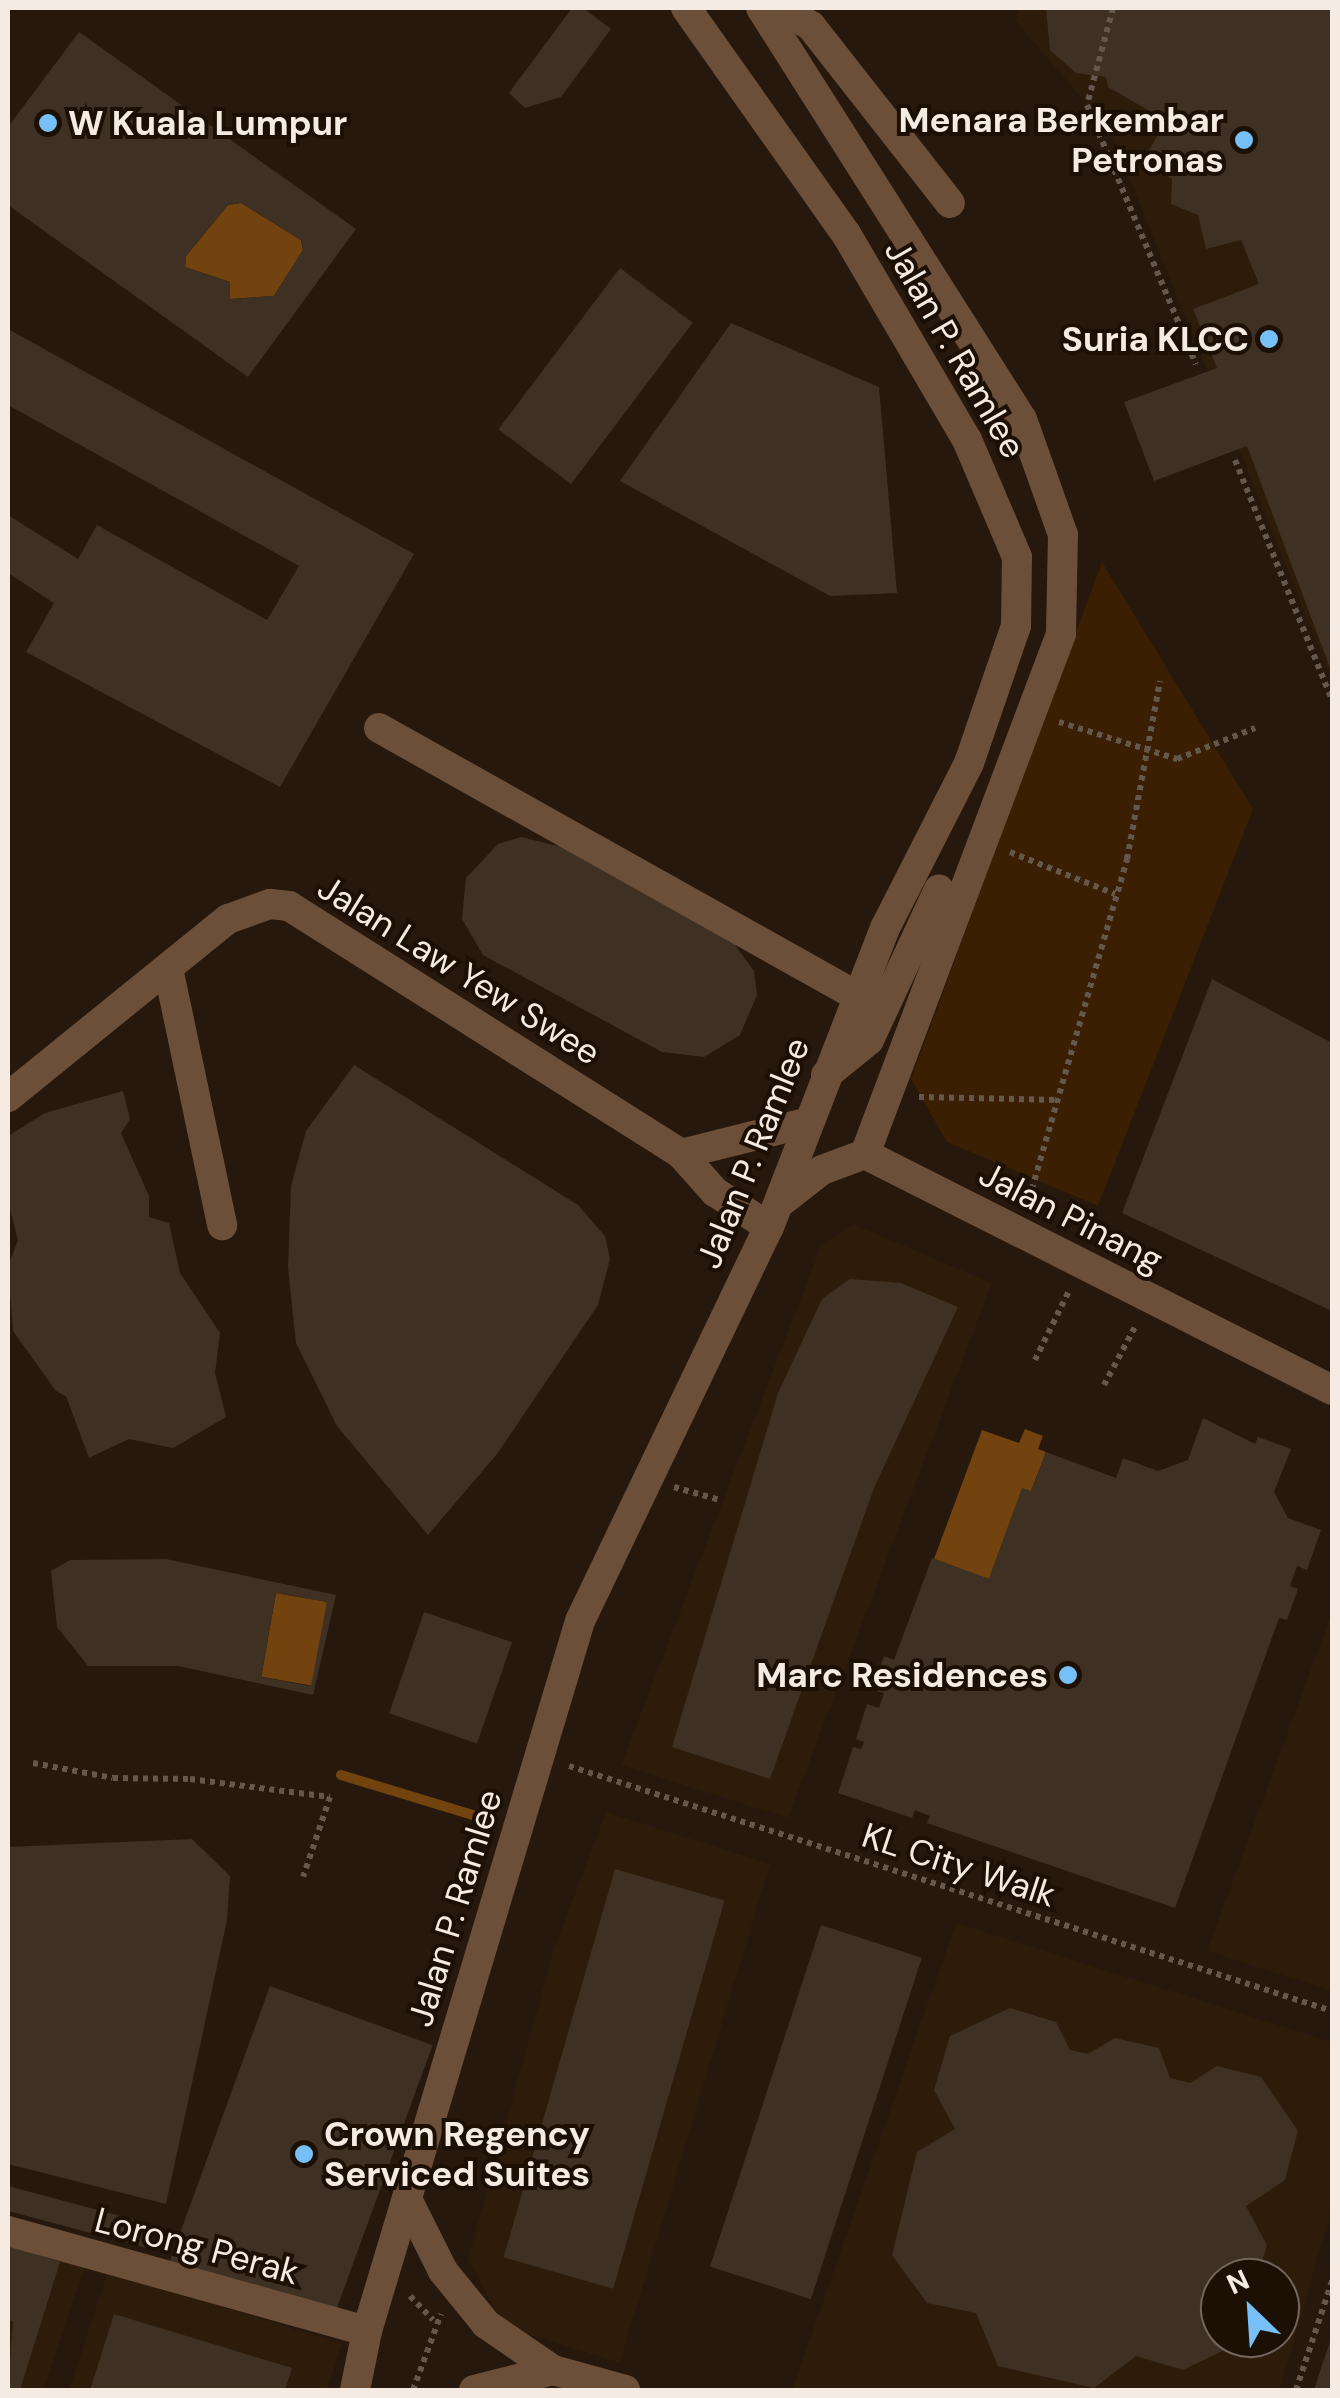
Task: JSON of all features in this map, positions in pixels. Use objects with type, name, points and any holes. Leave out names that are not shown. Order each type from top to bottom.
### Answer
[{"type":"street","name":"Jalan P. Ramlee","points":[[355,2390],[367,2331],[580,1621],[775,1215],[805,1123],[857,996],[970,763],[1016,626],[1017,557],[967,440],[846,234],[686,8]]},
{"type":"street","name":"Jalan P. Ramlee","points":[[761,8],[1022,420],[1063,536],[1061,634],[865,1154]]},
{"type":"street","points":[[782,8],[811,26],[950,203]]},
{"type":"street","points":[[380,728],[857,996]]},
{"type":"street","points":[[824,1077],[870,1040],[939,889]]},
{"type":"street","name":"Jalan Law Yew Swee","points":[[8,1097],[228,919],[270,904],[288,906],[681,1154],[715,1192],[775,1215]]},
{"type":"street","points":[[168,968],[222,1225]]},
{"type":"street","points":[[681,1154],[805,1123]]},
{"type":"street","points":[[775,1215],[822,1170],[865,1154]]},
{"type":"street","name":"Jalan Pinang","points":[[865,1154],[1332,1390]]},
{"type":"street","points":[[407,2199],[462,2299],[552,2370],[624,2390]]},
{"type":"street","name":"Lorong Perak","points":[[8,2231],[367,2331]]},
{"type":"street","points":[[474,2390],[552,2370]]},
{"type":"path","points":[[1113,8],[1087,106],[1196,364]]},
{"type":"path","points":[[1235,460],[1332,700]]},
{"type":"path","points":[[1029,1199],[1115,894],[1160,682]]},
{"type":"path","points":[[1062,724],[1147,754],[1177,759],[1255,728]]},
{"type":"path","points":[[1000,848],[1115,894]]},
{"type":"path","points":[[913,1098],[1057,1100]]},
{"type":"path","points":[[1035,1360],[1069,1291]]},
{"type":"path","points":[[1104,1384],[1137,1324]]},
{"type":"path","points":[[673,1487],[720,1500]]},
{"type":"path","points":[[33,1763],[113,1778],[190,1779],[330,1797],[303,1877]]},
{"type":"path","name":"KL City Walk","points":[[569,1766],[1332,2011]]},
{"type":"path","points":[[1296,2390],[1332,2281]]},
{"type":"path","points":[[410,2296],[434,2320]]},
{"type":"path","points":[[412,2389],[428,2356],[434,2320],[448,2309]]},
{"type":"shaded area","points":[[1020,8],[1332,8],[1332,680],[1111,132],[1015,20]]},
{"type":"shaded area","points":[[241,203],[301,240],[303,250],[274,296],[230,299],[230,282],[185,267],[186,256],[228,205]]},
{"type":"shaded area","points":[[1102,562],[1253,809],[1098,1206],[947,1142],[911,1079]]},
{"type":"shaded area","points":[[853,1224],[992,1283],[788,1818],[621,1765],[821,1246]]},
{"type":"shaded area","points":[[1025,1429],[1043,1436],[1038,1449],[1046,1452],[1031,1491],[1022,1489],[989,1579],[934,1559],[982,1430],[1019,1443]]},
{"type":"shaded area","points":[[276,1593],[327,1602],[312,1686],[261,1677]]},
{"type":"shaded area","points":[[1332,1612],[1332,1991],[1207,1951]]},
{"type":"shaded area","points":[[606,1812],[770,1864],[620,2363],[505,2327],[468,2260],[554,1949]]},
{"type":"shaded area","points":[[956,1923],[1332,2042],[1332,2207],[1300,2320],[1300,2258],[1200,2258],[1200,2358],[1289,2358],[1280,2390],[792,2390]]},
{"type":"shaded area","points":[[8,2243],[85,2268],[43,2390],[8,2390]]},
{"type":"shaded area","points":[[108,2271],[342,2344],[327,2390],[69,2390]]},
{"type":"building","points":[[572,8],[583,8],[611,29],[561,97],[525,108],[509,93]]},
{"type":"building","points":[[1046,8],[1332,8],[1332,673],[1247,446],[1154,481],[1124,402],[1217,368],[1193,309],[1259,284],[1241,240],[1206,249],[1198,215],[1171,204],[1172,179],[1142,162],[1159,133],[1148,110],[1108,87],[1106,77],[1076,73],[1050,50]]},
{"type":"building","points":[[79,32],[356,229],[248,377],[8,205],[8,127]],"holes":[[[241,203],[301,240],[303,250],[274,296],[230,299],[230,282],[185,267],[186,256],[228,205]]]},
{"type":"building","points":[[620,268],[693,323],[571,484],[498,429]]},
{"type":"building","points":[[731,323],[879,387],[897,593],[830,596],[620,481]]},
{"type":"building","points":[[8,329],[414,554],[280,787],[26,652],[54,603],[8,573],[8,515],[78,559],[97,525],[267,620],[299,566],[8,405]]},
{"type":"building","points":[[521,837],[566,848],[727,934],[754,971],[757,995],[740,1035],[704,1057],[662,1052],[483,955],[462,919],[466,878],[498,844]]},
{"type":"building","points":[[1212,979],[1332,1043],[1332,1311],[1122,1213]]},
{"type":"building","points":[[354,1065],[578,1205],[605,1236],[610,1259],[598,1305],[497,1454],[428,1535],[337,1426],[296,1343],[288,1267],[291,1186],[306,1131]]},
{"type":"building","points":[[123,1091],[130,1119],[121,1133],[149,1196],[149,1217],[169,1223],[180,1273],[220,1333],[215,1373],[226,1417],[173,1448],[129,1439],[89,1458],[66,1396],[56,1391],[13,1331],[8,1266],[18,1240],[8,1202],[8,1136],[45,1113]]},
{"type":"building","points":[[850,1279],[901,1283],[958,1307],[874,1488],[770,1779],[672,1747],[778,1393],[822,1299]]},
{"type":"building","name":"Marc Residences","points":[[1203,1418],[1255,1444],[1258,1437],[1291,1449],[1274,1492],[1288,1518],[1321,1530],[1307,1570],[1297,1566],[1290,1586],[1298,1589],[1287,1620],[1279,1618],[1175,1908],[927,1823],[930,1816],[915,1810],[912,1818],[838,1793],[853,1747],[861,1749],[864,1742],[856,1739],[867,1704],[879,1708],[884,1693],[872,1690],[884,1656],[894,1660],[932,1558],[989,1579],[1022,1488],[1031,1491],[1046,1452],[1116,1478],[1123,1458],[1158,1471],[1188,1460]]},
{"type":"building","points":[[166,1559],[336,1595],[313,1695],[178,1666],[88,1666],[57,1627],[51,1571],[70,1560]],"holes":[[[276,1593],[327,1602],[311,1686],[261,1677]]]},
{"type":"building","points":[[424,1612],[512,1642],[477,1743],[389,1713]]},
{"type":"building","points":[[192,1839],[230,1876],[227,1920],[166,2204],[8,2164],[8,1847]]},
{"type":"building","points":[[615,1869],[725,1900],[613,2289],[504,2257]]},
{"type":"building","points":[[821,1925],[922,1958],[811,2299],[710,2266]]},
{"type":"building","name":"Crown Regency Serviced Suites","points":[[270,1986],[433,2045],[332,2320],[170,2261]]},
{"type":"building","points":[[1010,2008],[1056,2022],[1070,2050],[1088,2054],[1115,2038],[1159,2048],[1170,2078],[1190,2083],[1217,2066],[1261,2077],[1298,2131],[1285,2180],[1246,2206],[1267,2245],[1263,2258],[1200,2258],[1200,2358],[1208,2358],[1183,2370],[1136,2356],[1094,2388],[998,2366],[976,2313],[927,2303],[892,2255],[917,2152],[955,2129],[934,2090],[950,2036]]},
{"type":"building","points":[[8,2186],[155,2225],[149,2249],[8,2211]]},
{"type":"building","points":[[8,2245],[60,2262],[20,2390],[8,2390],[13,2321],[8,2320]]},
{"type":"building","points":[[114,2314],[292,2368],[285,2390],[90,2390]]},
{"type":"building","points":[[1332,2336],[1332,2390],[1314,2390],[1321,2368]]},
{"type":"waterway","points":[[341,1775],[489,1820]]},
{"type":"place","name":"W Kuala Lumpur","points":[[48,123]]},
{"type":"place","name":"Menara Berkembar Petronas","points":[[1244,140]]},
{"type":"place","name":"Suria KLCC","points":[[1269,339]]},
{"type":"place","name":"Marc Residences","points":[[1068,1675]]},
{"type":"place","name":"Crown Regency Serviced Suites","points":[[304,2154]]}]
